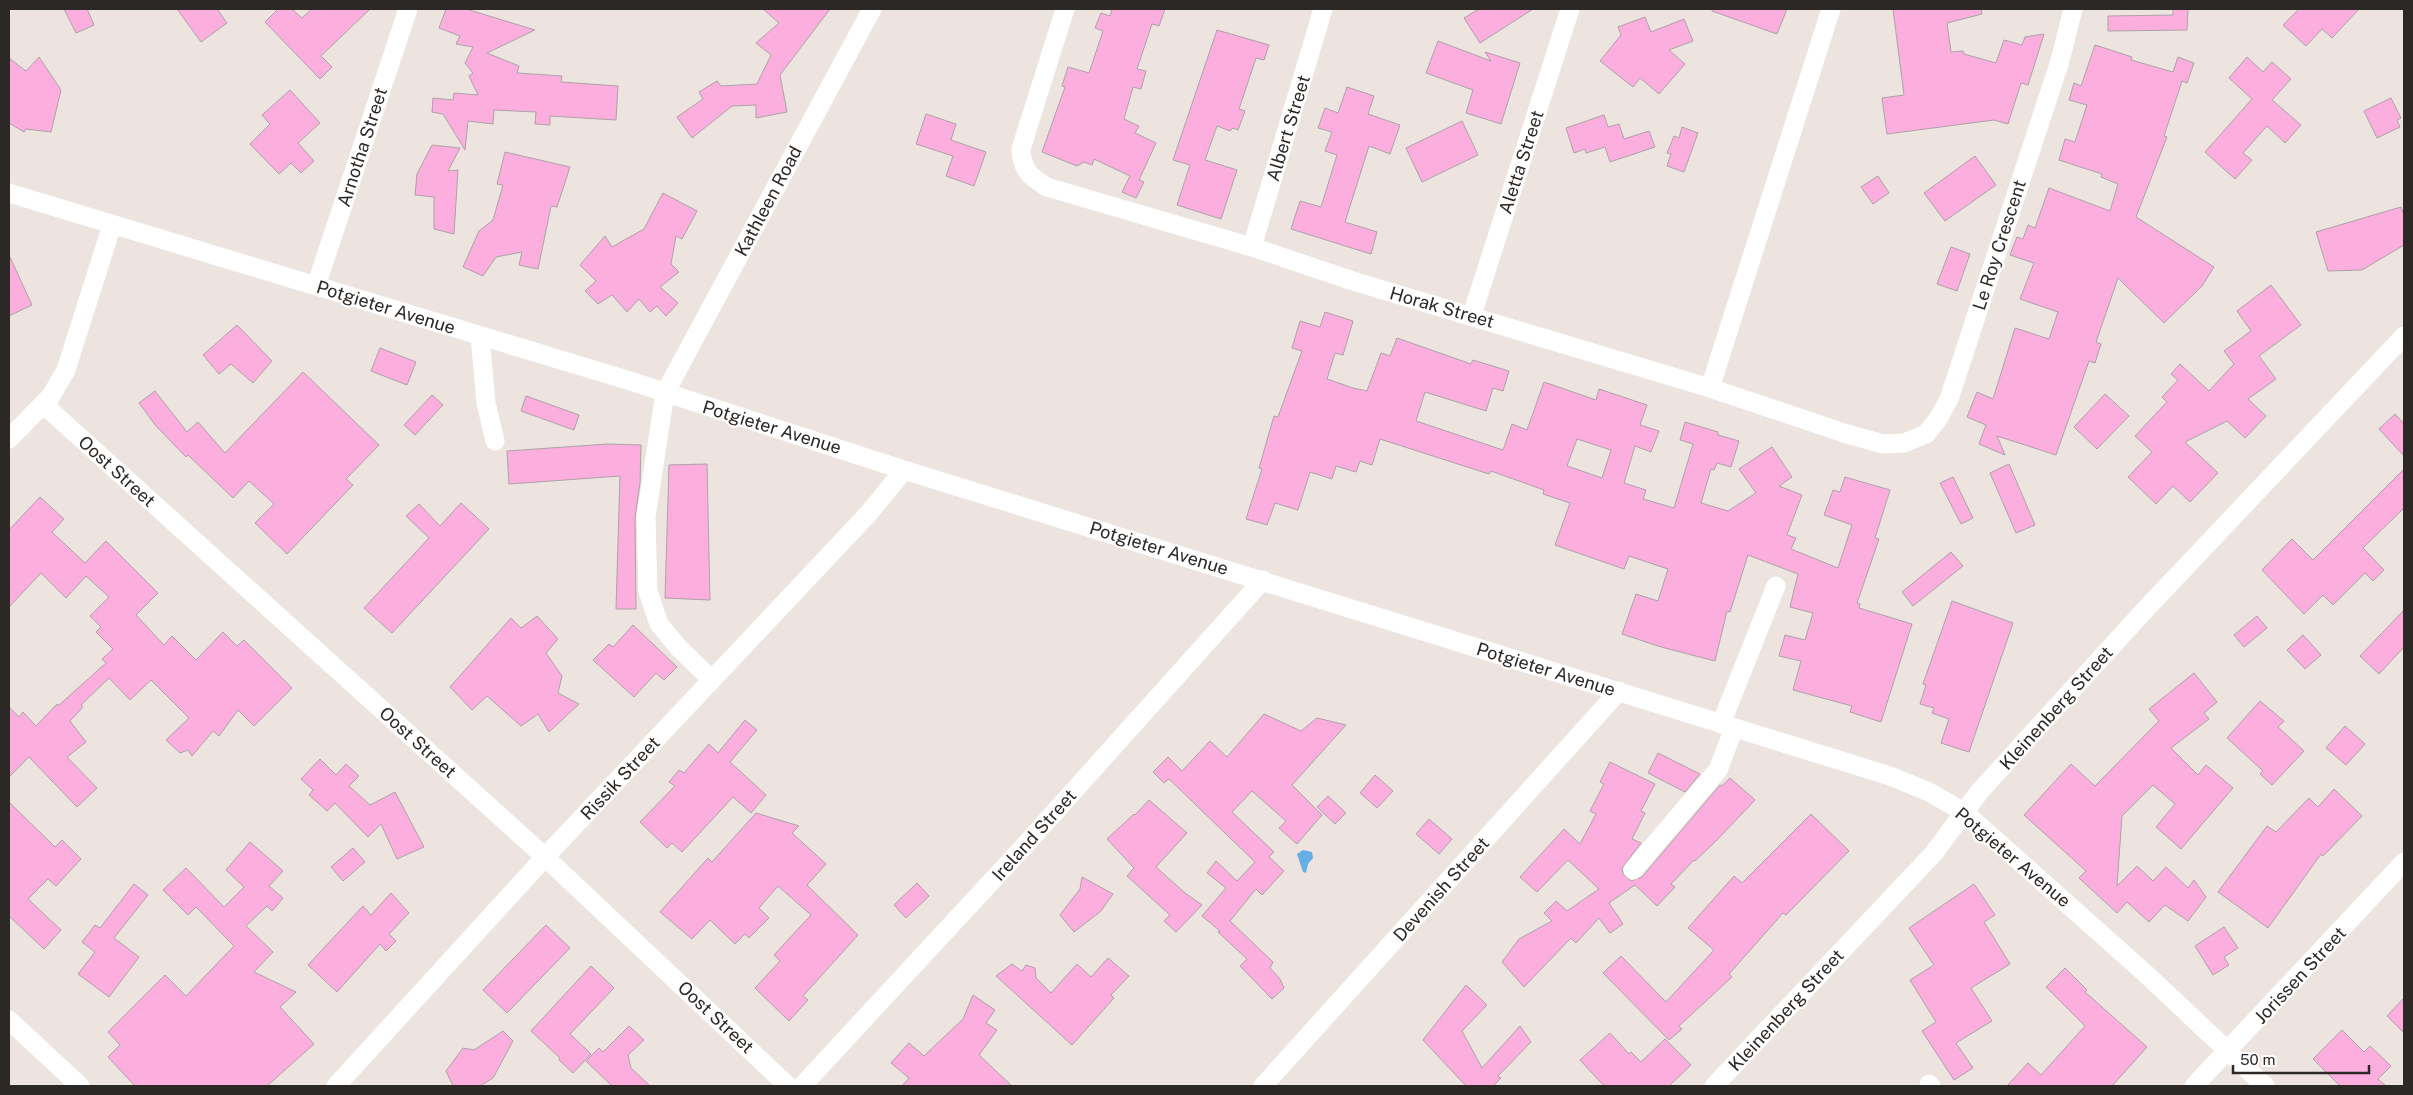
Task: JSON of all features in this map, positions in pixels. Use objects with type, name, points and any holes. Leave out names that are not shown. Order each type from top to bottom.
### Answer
[{"type":"street","name":"Arnotha Street","points":[[316,286],[408,9]]},
{"type":"street","name":"Kathleen Road","points":[[712,680],[679,648],[659,624],[648,592],[646,517],[665,393],[872,9]]},
{"type":"street","name":"Horak Street","points":[[1065,9],[1021,149],[1024,169],[1031,177],[1047,188],[1252,247],[1353,281],[1472,315],[1710,388],[1884,444]]},
{"type":"street","name":"Albert Street","points":[[1252,247],[1323,9]]},
{"type":"street","name":"Aletta Street","points":[[1472,315],[1570,9]]},
{"type":"street","points":[[1710,388],[1831,9]]},
{"type":"street","name":"Le Roy Crescent","points":[[1884,444],[1904,443],[1926,434],[1938,419],[1949,399],[2060,61],[2073,9]]},
{"type":"street","name":"Potgieter Avenue","points":[[9,193],[665,393],[904,470],[1890,776],[1930,792],[1964,812],[2146,974],[2226,1052],[2265,1086]]},
{"type":"street","points":[[9,439],[58,386],[66,370],[112,225]]},
{"type":"street","points":[[480,336],[486,403],[495,441]]},
{"type":"street","name":"Kleinenberg Street","points":[[1714,1086],[1934,853],[1980,791],[2143,612],[2404,336]]},
{"type":"street","name":"Oost Street","points":[[43,404],[545,857],[788,1086]]},
{"type":"street","name":"Rissik Street","points":[[336,1086],[545,857],[869,513],[904,470]]},
{"type":"street","name":"Ireland Street","points":[[802,1086],[1026,844],[1262,580]]},
{"type":"street","points":[[1633,870],[1718,770],[1727,726],[1776,586]]},
{"type":"street","name":"Devenish Street","points":[[1262,1086],[1619,691]]},
{"type":"street","name":"Jorissen Street","points":[[2194,1086],[2404,862]]},
{"type":"street","points":[[9,1020],[80,1086]]},
{"type":"water","points":[[1303,850],[1312,852],[1313,858],[1308,864],[1306,873],[1303,872],[1297,854]]},
{"type":"building","points":[[64,9],[87,9],[94,25],[76,33]]},
{"type":"building","points":[[177,9],[217,9],[227,23],[201,42]]},
{"type":"building","points":[[278,9],[292,9],[302,18],[312,9],[370,9],[321,56],[332,67],[320,79],[265,22]]},
{"type":"building","points":[[446,9],[466,9],[535,30],[487,53],[519,66],[517,73],[562,76],[561,82],[618,86],[616,120],[550,116],[550,125],[535,124],[536,112],[494,110],[493,124],[468,121],[465,150],[443,114],[432,112],[433,98],[453,100],[454,93],[478,95],[469,76],[473,73],[465,63],[473,47],[456,44],[460,36],[439,28]]},
{"type":"building","points":[[763,9],[830,9],[780,75],[787,112],[756,118],[756,105],[732,106],[692,138],[677,117],[703,99],[699,92],[717,81],[721,86],[757,84],[771,55],[756,43],[779,23]]},
{"type":"building","points":[[1112,9],[1165,9],[1159,26],[1152,24],[1137,69],[1146,71],[1141,89],[1133,87],[1124,119],[1139,126],[1135,133],[1156,143],[1139,180],[1144,182],[1136,198],[1122,192],[1130,176],[1094,159],[1092,165],[1084,162],[1077,166],[1042,152],[1065,87],[1062,86],[1068,67],[1089,73],[1103,31],[1095,28],[1101,13],[1110,16]]},
{"type":"building","points":[[1479,9],[1533,9],[1480,43],[1464,18]]},
{"type":"building","points":[[1712,9],[1787,9],[1777,34],[1712,11]]},
{"type":"building","points":[[1893,9],[1981,9],[1982,14],[1947,23],[1951,52],[1963,51],[1964,54],[1996,63],[2004,40],[2022,45],[2025,37],[2044,34],[2028,85],[2021,83],[2008,124],[1994,120],[1887,134],[1882,98],[1904,95]]},
{"type":"building","points":[[2173,9],[2188,9],[2187,30],[2108,31],[2108,16],[2173,15]]},
{"type":"building","points":[[2299,9],[2359,9],[2332,38],[2322,29],[2306,46],[2283,25]]},
{"type":"building","points":[[1645,17],[1651,32],[1684,19],[1693,41],[1669,50],[1685,64],[1659,94],[1640,78],[1633,87],[1600,61],[1621,35],[1618,27]]},
{"type":"building","points":[[1217,30],[1269,45],[1264,60],[1256,58],[1239,109],[1245,111],[1238,130],[1233,128],[1230,131],[1217,126],[1205,160],[1237,170],[1221,219],[1177,205],[1190,165],[1173,160]]},
{"type":"building","points":[[1438,41],[1491,61],[1485,52],[1520,63],[1501,124],[1466,113],[1473,90],[1426,73]]},
{"type":"building","points":[[2095,45],[2132,57],[2131,60],[2173,72],[2178,57],[2194,63],[2187,83],[2182,81],[2164,136],[2167,137],[2136,217],[2214,267],[2202,286],[2164,323],[2118,278],[2096,342],[2101,344],[2095,363],[2089,361],[2056,455],[1997,436],[2005,455],[1979,444],[1986,425],[1967,417],[1977,392],[1993,399],[2015,328],[2049,339],[2058,312],[2020,299],[2034,263],[2010,255],[2017,237],[2023,239],[2028,225],[2035,228],[2049,188],[2110,211],[2118,184],[2101,177],[2102,174],[2059,160],[2065,139],[2075,142],[2087,105],[2069,100],[2074,83],[2081,86]]},
{"type":"building","points":[[39,57],[61,90],[51,132],[26,129],[24,132],[9,123],[9,58],[26,71]]},
{"type":"building","points":[[2247,57],[2263,72],[2272,62],[2291,79],[2272,100],[2301,125],[2285,143],[2267,126],[2243,153],[2252,160],[2235,179],[2205,152],[2252,99],[2229,78]]},
{"type":"building","points":[[1347,87],[1374,96],[1368,114],[1400,125],[1390,154],[1369,146],[1345,222],[1377,232],[1371,254],[1291,229],[1300,201],[1321,207],[1337,155],[1325,151],[1332,132],[1318,128],[1325,108],[1338,113]]},
{"type":"building","points":[[290,90],[320,123],[298,143],[314,161],[301,173],[291,163],[279,174],[250,144],[270,124],[262,115]]},
{"type":"building","points":[[2391,98],[2401,118],[2397,120],[2400,127],[2377,138],[2364,111]]},
{"type":"building","points":[[926,114],[956,124],[951,140],[986,152],[974,186],[946,176],[953,156],[916,144]]},
{"type":"building","points":[[1604,115],[1608,127],[1619,124],[1624,139],[1649,131],[1655,147],[1610,162],[1605,147],[1586,153],[1585,149],[1574,153],[1566,128]]},
{"type":"building","points":[[1462,121],[1478,155],[1422,182],[1406,148]]},
{"type":"building","points":[[1682,127],[1698,133],[1684,172],[1667,166],[1671,154],[1667,153],[1674,136],[1679,138]]},
{"type":"building","points":[[432,145],[460,148],[448,171],[458,170],[454,234],[434,229],[434,197],[415,195],[417,174]]},
{"type":"building","points":[[505,152],[570,167],[557,207],[551,206],[538,269],[519,265],[522,252],[496,257],[483,276],[463,267],[479,231],[493,220],[503,185],[497,184]]},
{"type":"building","points":[[1975,156],[1996,185],[1945,221],[1924,193]]},
{"type":"building","points":[[1878,176],[1889,193],[1873,204],[1861,187]]},
{"type":"building","points":[[663,193],[697,211],[682,239],[676,236],[671,264],[679,272],[660,287],[678,303],[666,316],[657,306],[650,312],[639,299],[627,312],[612,295],[598,304],[585,291],[596,281],[580,265],[605,236],[612,247],[644,229]]},
{"type":"building","points":[[2401,207],[2404,215],[2404,245],[2362,270],[2328,271],[2316,232]]},
{"type":"building","points":[[1951,247],[1970,254],[1957,291],[1937,284]]},
{"type":"building","points":[[9,255],[32,305],[9,316]]},
{"type":"building","points":[[2271,285],[2301,325],[2259,356],[2276,379],[2248,399],[2266,416],[2245,438],[2227,421],[2185,442],[2218,473],[2190,502],[2173,486],[2156,504],[2128,477],[2152,452],[2135,436],[2167,402],[2162,397],[2178,380],[2171,374],[2180,364],[2209,391],[2234,364],[2224,351],[2251,331],[2237,311]]},
{"type":"building","points":[[1325,312],[1353,321],[1343,355],[1335,353],[1327,379],[1353,388],[1367,391],[1381,353],[1390,356],[1397,338],[1471,364],[1473,360],[1509,371],[1503,391],[1493,388],[1486,411],[1425,392],[1416,421],[1503,450],[1512,424],[1527,430],[1544,382],[1596,400],[1599,389],[1647,405],[1640,425],[1659,431],[1651,452],[1635,446],[1624,483],[1646,490],[1643,499],[1674,508],[1693,444],[1680,440],[1685,422],[1718,432],[1718,435],[1739,441],[1731,467],[1717,463],[1714,470],[1711,469],[1701,503],[1728,511],[1756,493],[1739,469],[1772,447],[1792,477],[1779,486],[1802,495],[1787,535],[1796,538],[1791,549],[1838,568],[1852,525],[1824,515],[1833,490],[1840,492],[1845,477],[1890,490],[1875,538],[1879,539],[1857,603],[1860,604],[1859,608],[1912,624],[1881,722],[1850,712],[1852,706],[1793,690],[1801,661],[1779,656],[1785,635],[1805,640],[1813,613],[1790,607],[1798,574],[1748,555],[1730,612],[1727,611],[1715,661],[1661,647],[1622,634],[1636,594],[1658,601],[1668,569],[1629,556],[1624,569],[1555,545],[1570,503],[1543,494],[1544,490],[1491,471],[1489,474],[1380,439],[1372,465],[1360,461],[1356,472],[1336,466],[1332,479],[1310,472],[1298,510],[1275,503],[1267,525],[1246,519],[1262,469],[1259,468],[1274,416],[1278,417],[1302,351],[1292,348],[1300,321],[1320,327]],"holes":[[[1577,439],[1611,450],[1602,478],[1567,466]]]},
{"type":"building","points":[[237,325],[272,361],[253,383],[231,364],[219,374],[203,355]]},
{"type":"building","points":[[380,348],[416,362],[407,385],[371,371]]},
{"type":"building","points":[[303,372],[379,445],[346,479],[353,485],[287,554],[255,523],[274,504],[249,481],[233,498],[188,455],[186,457],[156,426],[139,403],[155,391],[187,432],[198,422],[225,453]]},
{"type":"building","points":[[2105,394],[2129,416],[2097,449],[2074,427]]},
{"type":"building","points":[[432,395],[443,405],[415,435],[404,425]]},
{"type":"building","points":[[526,396],[579,415],[574,430],[521,411]]},
{"type":"building","points":[[2395,414],[2404,424],[2404,456],[2379,429]]},
{"type":"building","points":[[608,444],[641,445],[640,483],[635,517],[636,609],[616,609],[620,476],[509,484],[507,451]]},
{"type":"building","points":[[707,464],[710,600],[665,598],[669,465]]},
{"type":"building","points":[[2009,464],[2035,525],[2016,533],[1990,473]]},
{"type":"building","points":[[2404,469],[2404,508],[2363,548],[2384,570],[2373,581],[2365,573],[2333,605],[2323,595],[2304,614],[2262,570],[2292,539],[2313,560]]},
{"type":"building","points":[[1953,477],[1973,518],[1961,524],[1940,483]]},
{"type":"building","points":[[40,497],[64,519],[52,532],[85,563],[106,541],[158,593],[136,615],[164,645],[172,636],[196,660],[223,632],[237,646],[244,640],[292,688],[254,726],[238,710],[219,736],[213,731],[192,756],[188,750],[180,753],[166,740],[189,718],[151,680],[130,700],[109,678],[81,705],[83,707],[70,721],[86,742],[67,757],[97,788],[77,807],[29,757],[9,777],[9,707],[19,717],[23,712],[36,726],[57,704],[58,706],[106,663],[102,659],[113,649],[96,632],[101,627],[90,616],[109,597],[86,576],[66,598],[41,573],[9,607],[9,530]]},
{"type":"building","points":[[461,503],[489,529],[392,633],[364,608],[429,538],[406,516],[419,504],[440,526]]},
{"type":"building","points":[[1951,552],[1963,566],[1913,606],[1902,592]]},
{"type":"building","points":[[1952,601],[2013,623],[1969,752],[1941,743],[1949,719],[1932,713],[1934,708],[1920,704],[1926,685],[1923,684]]},
{"type":"building","points":[[2404,610],[2404,647],[2379,674],[2360,656]]},
{"type":"building","points":[[537,616],[558,639],[546,653],[562,676],[558,693],[579,704],[549,732],[538,714],[521,726],[487,696],[472,710],[450,687],[511,618],[521,628]]},
{"type":"building","points":[[2257,616],[2267,628],[2244,647],[2234,635]]},
{"type":"building","points":[[633,625],[677,667],[664,680],[656,673],[634,697],[593,660],[609,644],[613,647]]},
{"type":"building","points":[[2303,635],[2321,655],[2305,669],[2287,650]]},
{"type":"building","points":[[2194,673],[2217,702],[2204,713],[2209,719],[2171,748],[2198,775],[2206,765],[2233,788],[2181,849],[2156,827],[2175,804],[2153,785],[2122,816],[2117,886],[2137,866],[2153,881],[2166,867],[2188,888],[2194,880],[2206,897],[2188,921],[2165,905],[2149,922],[2127,902],[2117,913],[2079,878],[2086,871],[2024,815],[2071,764],[2095,786],[2159,721],[2149,709]]},
{"type":"building","points":[[2260,701],[2284,721],[2278,727],[2304,751],[2272,785],[2260,774],[2263,771],[2227,738]]},
{"type":"building","points":[[1264,714],[1301,731],[1317,718],[1346,725],[1292,785],[1322,815],[1297,844],[1279,828],[1286,821],[1252,791],[1232,812],[1274,852],[1269,857],[1284,871],[1262,895],[1256,889],[1230,921],[1273,962],[1270,968],[1280,979],[1284,988],[1272,999],[1240,966],[1247,959],[1218,932],[1220,931],[1202,916],[1226,888],[1207,873],[1216,861],[1237,881],[1255,862],[1169,779],[1164,783],[1153,772],[1168,757],[1182,771],[1210,741],[1227,757]]},
{"type":"building","points":[[745,720],[757,730],[730,762],[766,795],[751,813],[733,797],[682,852],[672,843],[667,848],[640,822],[675,786],[669,782],[679,770],[684,773],[709,744],[718,753]]},
{"type":"building","points":[[2345,726],[2365,744],[2346,765],[2326,748]]},
{"type":"building","points":[[1658,753],[1700,774],[1685,792],[1648,773]]},
{"type":"building","points":[[320,759],[336,775],[346,764],[359,776],[349,786],[370,805],[395,792],[424,847],[397,859],[381,824],[368,837],[335,803],[327,811],[309,795],[313,790],[301,779]]},
{"type":"building","points":[[1610,762],[1655,784],[1641,811],[1645,813],[1632,839],[1641,843],[1622,868],[1623,874],[1631,881],[1642,877],[1720,785],[1722,786],[1730,778],[1755,800],[1671,884],[1675,887],[1657,906],[1635,885],[1609,903],[1623,924],[1610,933],[1599,918],[1576,943],[1571,938],[1524,987],[1502,962],[1519,939],[1552,921],[1544,913],[1556,901],[1567,911],[1599,889],[1568,860],[1537,892],[1520,877],[1564,829],[1580,844],[1596,814],[1590,811],[1604,784],[1600,782]]},
{"type":"building","points":[[1375,775],[1393,791],[1377,808],[1360,793]]},
{"type":"building","points":[[2334,789],[2362,816],[2323,856],[2321,854],[2268,928],[2218,892],[2267,826],[2276,832],[2309,798],[2318,807]]},
{"type":"building","points":[[1328,796],[1346,813],[1335,824],[1317,807]]},
{"type":"building","points":[[1149,800],[1187,833],[1156,867],[1185,893],[1202,905],[1176,932],[1164,921],[1170,915],[1127,876],[1134,868],[1107,839]]},
{"type":"building","points":[[9,802],[55,847],[62,840],[81,859],[56,886],[48,879],[28,899],[61,930],[44,949],[9,916]]},
{"type":"building","points":[[756,813],[799,826],[792,833],[826,864],[807,885],[858,935],[803,996],[808,1000],[789,1021],[755,988],[780,961],[774,955],[811,915],[778,886],[759,908],[769,918],[749,938],[745,934],[735,944],[710,920],[692,939],[660,912],[708,858],[712,862]]},
{"type":"building","points":[[1811,814],[1849,851],[1786,915],[1783,913],[1729,974],[1732,977],[1679,1026],[1682,1029],[1669,1040],[1603,973],[1621,956],[1666,1002],[1714,950],[1688,928],[1734,876],[1742,883]]},
{"type":"building","points":[[1429,819],[1452,839],[1439,854],[1416,834]]},
{"type":"building","points":[[250,842],[283,871],[269,886],[283,898],[272,911],[267,906],[246,926],[273,952],[254,972],[296,992],[280,1007],[314,1044],[267,1086],[135,1086],[108,1057],[120,1045],[108,1032],[165,975],[186,996],[234,946],[196,907],[188,915],[163,890],[186,868],[224,907],[244,887],[226,870]]},
{"type":"building","points":[[353,848],[365,862],[343,881],[331,867]]},
{"type":"building","points":[[1082,877],[1113,894],[1101,911],[1074,932],[1060,915],[1080,889]]},
{"type":"building","points":[[917,883],[929,896],[906,918],[894,905]]},
{"type":"building","points":[[134,884],[148,895],[114,938],[139,957],[109,997],[78,974],[95,952],[82,942],[95,925],[100,928]]},
{"type":"building","points":[[1974,884],[1995,915],[1984,922],[2010,964],[1971,988],[1992,1021],[1956,1043],[1973,1068],[1954,1080],[1922,1031],[1936,1022],[1910,980],[1934,965],[1909,928]]},
{"type":"building","points":[[391,893],[409,913],[389,934],[396,941],[386,951],[380,944],[337,992],[308,965],[363,906],[371,915]]},
{"type":"building","points":[[546,925],[570,948],[507,1013],[483,990]]},
{"type":"building","points":[[2224,927],[2238,948],[2224,957],[2229,965],[2213,975],[2195,946]]},
{"type":"building","points":[[1108,958],[1129,976],[1111,995],[1114,998],[1072,1045],[996,976],[1012,964],[1022,971],[1026,965],[1035,968],[1036,978],[1051,993],[1077,964],[1091,977]]},
{"type":"building","points":[[591,966],[614,988],[570,1034],[591,1054],[573,1073],[531,1031]]},
{"type":"building","points":[[2065,968],[2087,990],[2085,992],[2147,1047],[2112,1086],[2007,1086],[2028,1063],[2041,1075],[2085,1026],[2046,987]]},
{"type":"building","points":[[1466,985],[1487,1005],[1462,1031],[1482,1068],[1520,1026],[1531,1042],[1498,1076],[1501,1078],[1493,1086],[1466,1086],[1423,1040]]},
{"type":"building","points":[[973,995],[995,1010],[986,1023],[997,1030],[979,1055],[1012,1086],[902,1086],[909,1078],[891,1063],[909,1043],[924,1056],[963,1019]]},
{"type":"building","points":[[2404,998],[2404,1033],[2387,1016]]},
{"type":"building","points":[[629,1026],[644,1040],[628,1055],[631,1068],[650,1086],[612,1086],[586,1061],[599,1048],[603,1052]]},
{"type":"building","points":[[2342,1030],[2364,1052],[2370,1046],[2391,1066],[2378,1079],[2386,1086],[2340,1086],[2313,1059]]},
{"type":"building","points":[[503,1031],[513,1041],[493,1078],[480,1086],[453,1086],[446,1071],[463,1048],[474,1050]]},
{"type":"building","points":[[1610,1033],[1629,1054],[1631,1052],[1641,1062],[1665,1039],[1691,1065],[1669,1086],[1604,1086],[1580,1060]]}]
